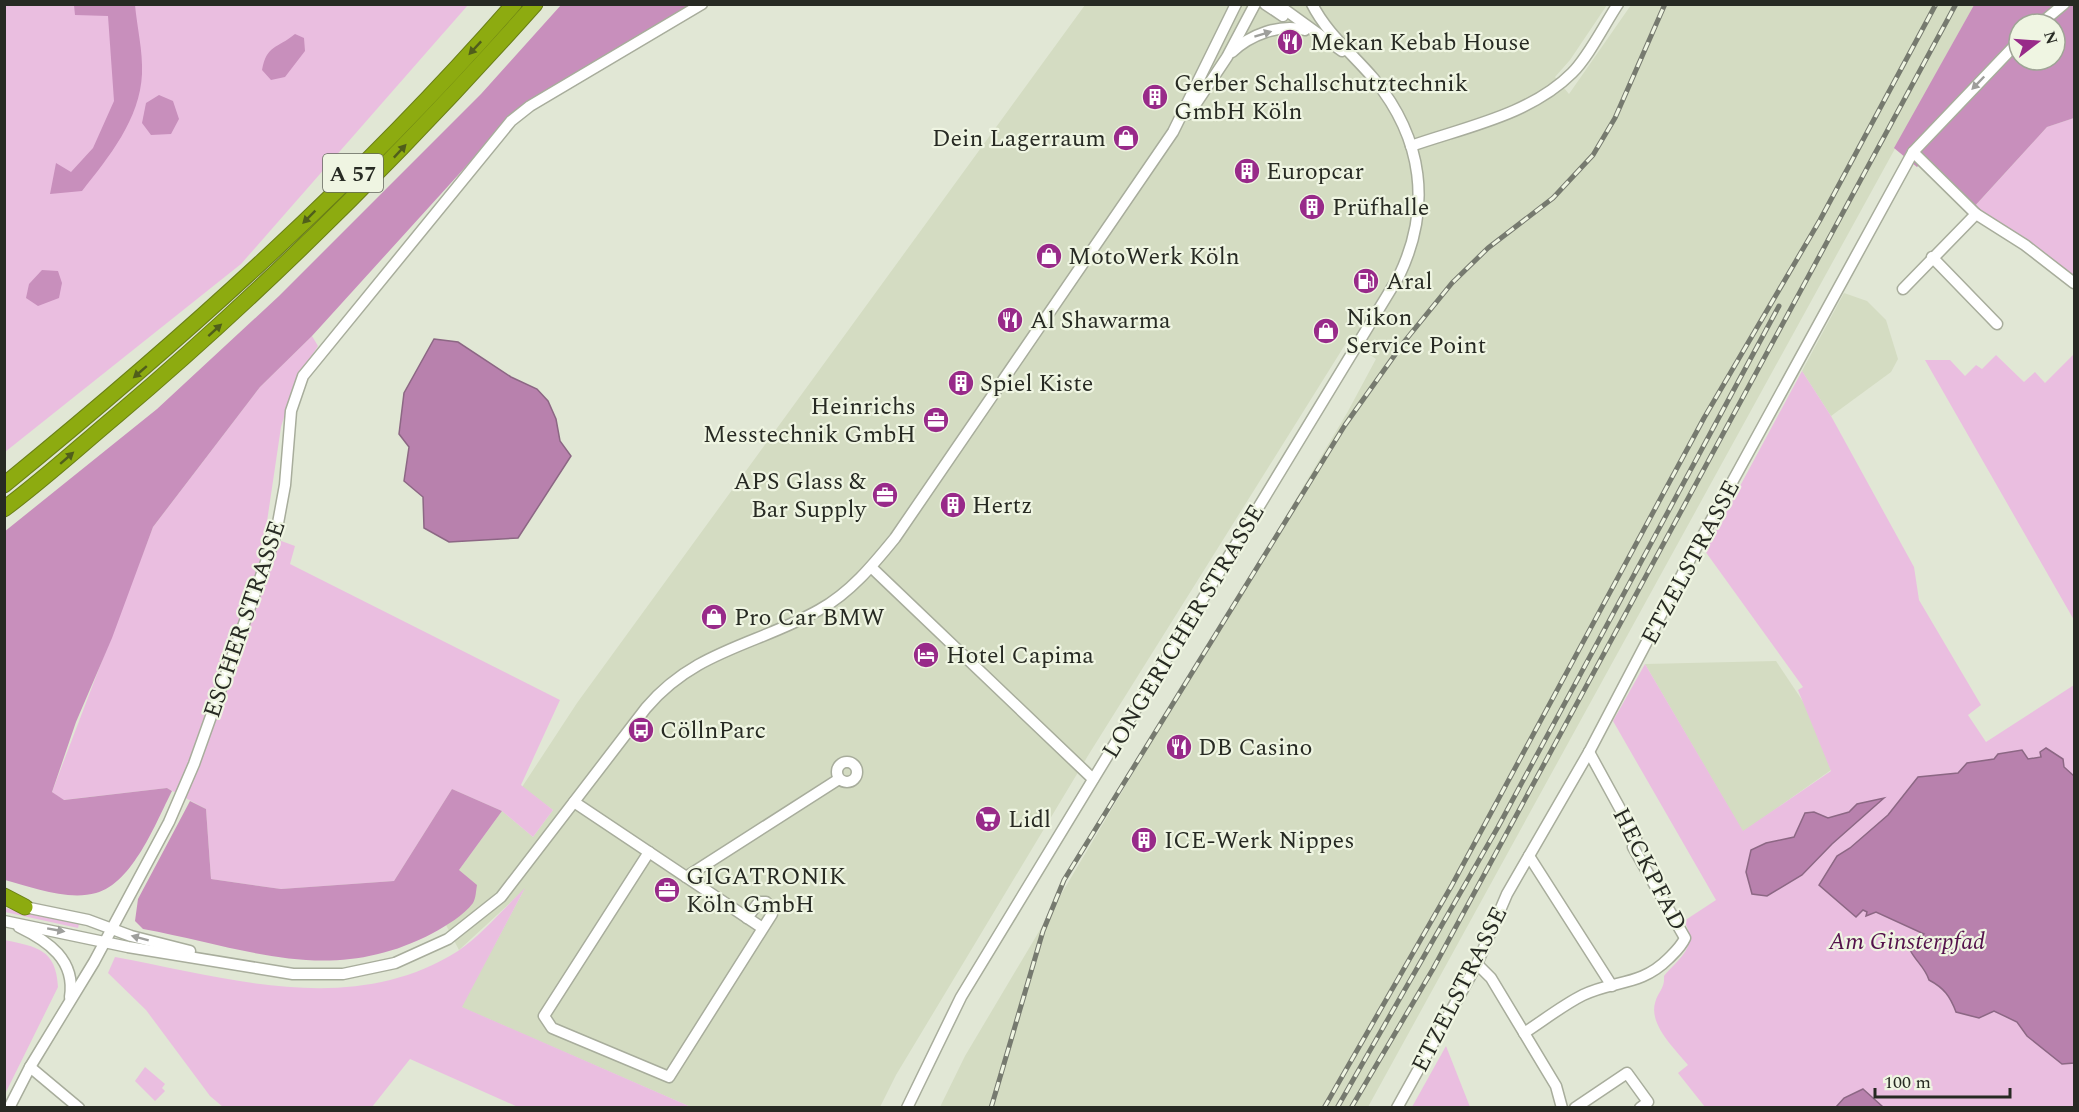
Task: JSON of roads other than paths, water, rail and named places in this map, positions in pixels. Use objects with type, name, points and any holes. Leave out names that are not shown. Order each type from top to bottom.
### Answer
[{"type":"highway","name":"A 57","points":[[4,485],[143,369],[285,241],[474,50],[514,4]]},
{"type":"highway","name":"A 57","points":[[4,509],[23,496],[155,384],[284,266],[379,174],[535,4]]},
{"type":"highway","points":[[4,514],[23,496]]},
{"type":"highway","points":[[4,896],[26,907]]},
{"type":"street","name":"ESCHER STRASSE","points":[[9,1107],[30,1067],[105,941],[169,822],[194,764],[276,534],[285,485],[291,411],[303,376],[511,122],[530,106],[702,4]]},
{"type":"street","points":[[1173,132],[1234,9],[1242,4]]},
{"type":"street","points":[[5,921],[293,974],[343,974],[395,963],[432,948],[466,927],[501,897],[646,708],[674,681],[709,657],[773,632],[821,609],[871,567],[895,538],[1173,132],[1191,112],[1227,57],[1255,4]]},
{"type":"street","name":"LONGERICHER STRASSE","points":[[1265,4],[1305,30]]},
{"type":"street","name":"LONGERICHER STRASSE","points":[[1277,4],[1355,60]]},
{"type":"street","name":"LONGERICHER STRASSE","points":[[907,1107],[961,997],[1399,276],[1415,237],[1420,205],[1418,175],[1411,146],[1402,123],[1389,99],[1318,16],[1312,4]]},
{"type":"street","points":[[1411,146],[1518,109],[1542,97],[1573,72],[1618,4]]},
{"type":"street","name":"LONGERICHER STRASSE","points":[[1227,57],[1260,33],[1284,29],[1305,30],[1318,34]]},
{"type":"street","name":"ETZELSTRASSE","points":[[1397,1107],[1477,964],[1507,894],[1589,752],[1696,548],[1913,152],[2007,54]]},
{"type":"street","points":[[1913,152],[1976,214],[1989,220],[2074,283]]},
{"type":"street","points":[[1904,289],[1927,267],[1932,257],[1976,214]]},
{"type":"street","points":[[1932,257],[1997,324]]},
{"type":"street","points":[[871,567],[1093,779]]},
{"type":"street","name":"HECKPFAD","points":[[1524,1033],[1583,995],[1600,988],[1638,980],[1658,969],[1682,945],[1685,938],[1633,847],[1636,838],[1589,752]]},
{"type":"street","points":[[686,877],[839,779]]},
{"type":"street","points":[[574,802],[761,927]]},
{"type":"street","points":[[649,852],[544,1016],[552,1028],[669,1077],[761,927],[772,914],[771,908],[766,902],[756,904],[747,918]]},
{"type":"street","points":[[1529,856],[1612,986]]},
{"type":"street","points":[[4,902],[111,927],[131,936],[237,964]]},
{"type":"street","points":[[5,921],[44,939],[61,954],[72,984],[69,1003]]},
{"type":"street","points":[[1477,964],[1491,978],[1556,1086],[1562,1107]]},
{"type":"street","points":[[30,1067],[80,1107]]},
{"type":"street","points":[[1575,1107],[1627,1073],[1648,1102],[1640,1107]]},
{"type":"railway","points":[[991,1108],[1043,931],[1064,880],[1345,425],[1404,342],[1452,283],[1488,248],[1553,198],[1593,155],[1615,118],[1665,4]]},
{"type":"railway","points":[[1324,1108],[1452,885],[1704,418],[1820,220],[1936,4]]},
{"type":"railway","points":[[1351,1108],[1433,969],[1956,4]]},
{"type":"railway","points":[[1337,1108],[1498,827],[1779,306]]},
{"type":"place","name":"Mekan Kebab House","points":[[1290,42]]},
{"type":"place","name":"Gerber Schallschutztechnik GmbH Köln","points":[[1155,97]]},
{"type":"place","name":"Dein Lagerraum","points":[[1126,138]]},
{"type":"place","name":"Europcar","points":[[1247,171]]},
{"type":"place","name":"Prüfhalle","points":[[1312,207]]},
{"type":"place","name":"MotoWerk Köln","points":[[1049,256]]},
{"type":"place","name":"Aral","points":[[1366,281]]},
{"type":"place","name":"Al Shawarma","points":[[1010,320]]},
{"type":"place","name":"Nikon Service Point","points":[[1326,331]]},
{"type":"place","name":"Spiel Kiste","points":[[961,383]]},
{"type":"place","name":"Heinrichs Messtechnik GmbH","points":[[936,420]]},
{"type":"place","name":"APS Glass & Bar Supply","points":[[885,495]]},
{"type":"place","name":"Hertz","points":[[953,505]]},
{"type":"place","name":"Pro Car BMW","points":[[714,617]]},
{"type":"place","name":"Hotel Capima","points":[[926,655]]},
{"type":"place","name":"CöllnParc","points":[[641,730]]},
{"type":"place","name":"DB Casino","points":[[1179,747]]},
{"type":"place","name":"Lidl","points":[[988,819]]},
{"type":"place","name":"ICE-Werk Nippes","points":[[1144,840]]},
{"type":"place","name":"GIGATRONIK Köln GmbH","points":[[667,890]]},
{"type":"park label","name":"Am Ginsterpfad","points":[[1907,941]]}]
